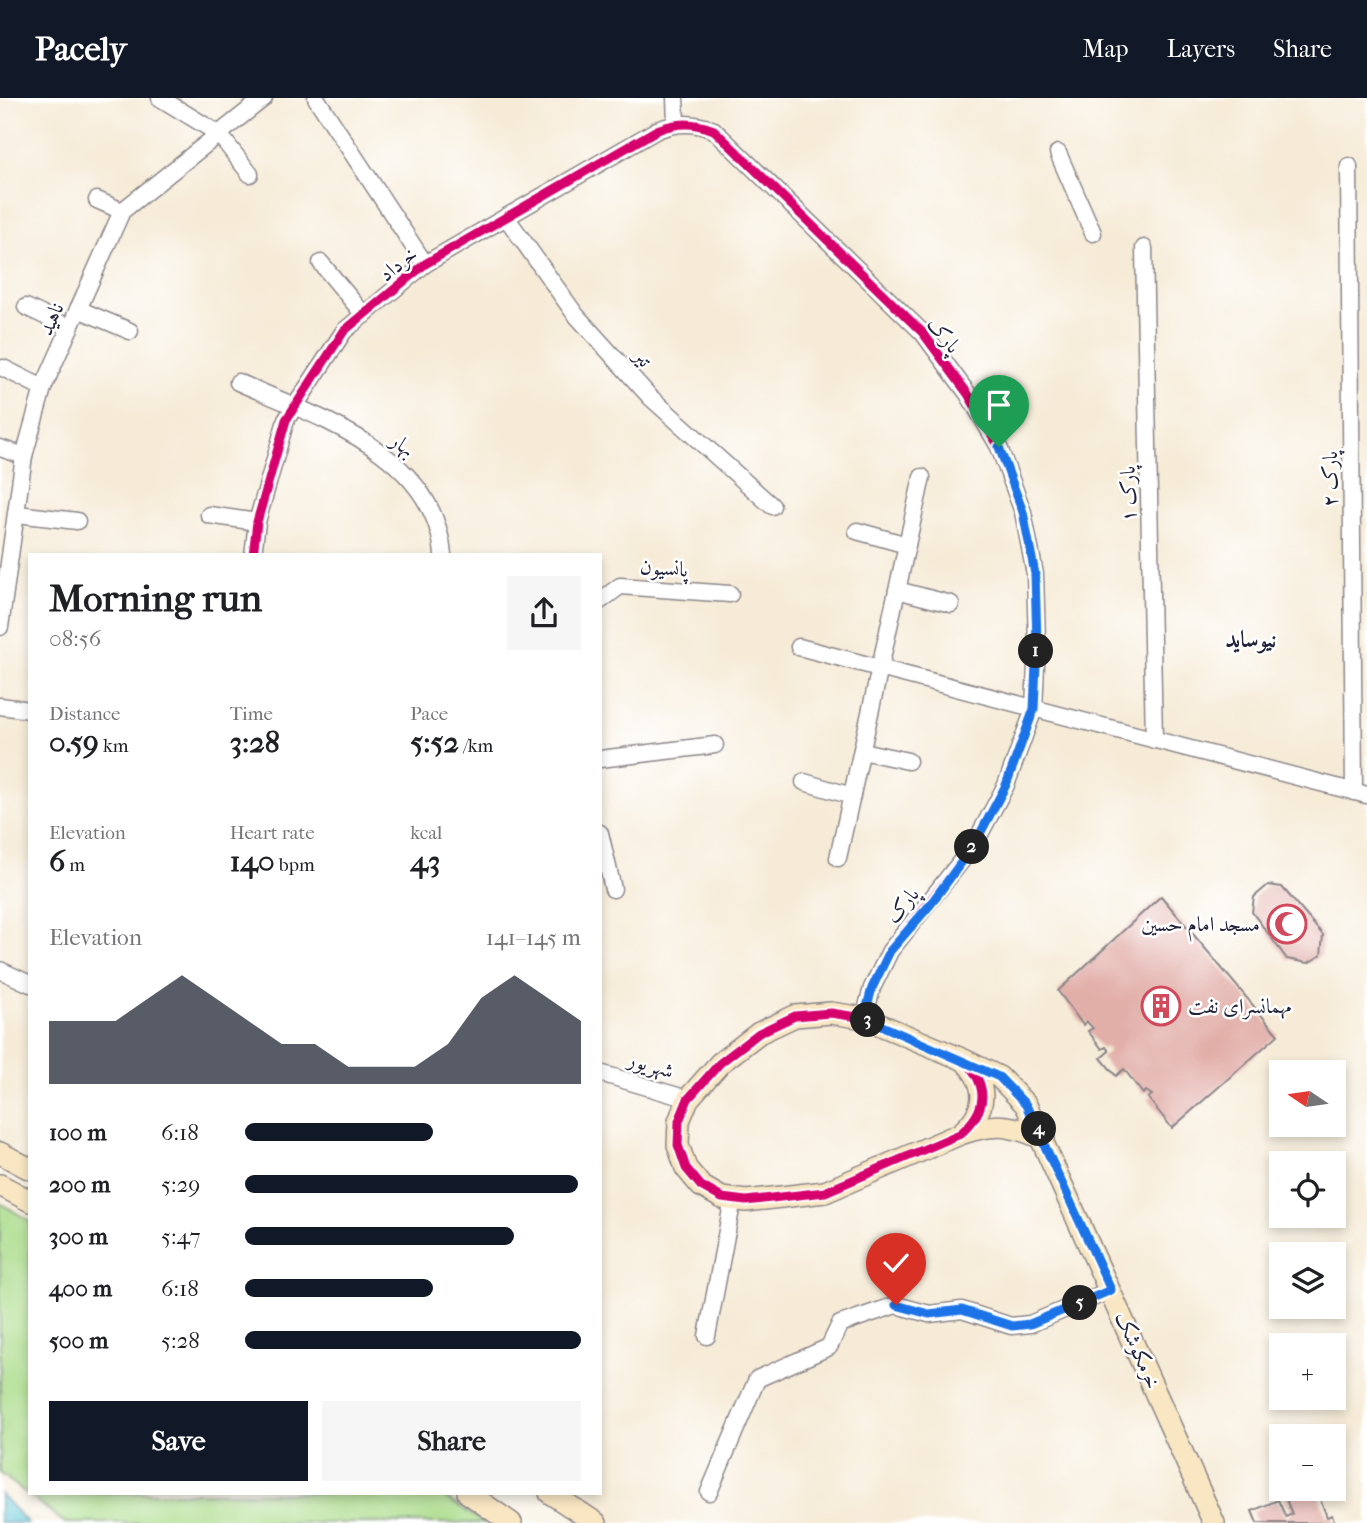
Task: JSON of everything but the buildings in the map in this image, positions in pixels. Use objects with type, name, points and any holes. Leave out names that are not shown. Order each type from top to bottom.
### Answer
[{"type":"street","points":[[160,98],[219,135],[250,174]]},
{"type":"street","name":"ناهید","points":[[0,627],[24,456],[43,388],[122,211],[264,98]]},
{"type":"street","points":[[316,98],[425,264]]},
{"type":"street","points":[[675,98],[676,123]]},
{"type":"street","name":"خرداد","points":[[253,553],[257,522],[286,420],[344,331],[425,264],[506,216],[657,130],[676,123],[695,123]]},
{"type":"street","name":"پارک","points":[[695,123],[714,130],[730,143],[923,333],[968,394],[999,447],[1023,512],[1035,574],[1037,642],[1034,709],[1006,785],[974,845],[930,905],[890,951],[872,988],[864,1018]]},
{"type":"street","points":[[1058,153],[1093,233]]},
{"type":"street","name":"پارک ۲","points":[[1349,166],[1360,793]]},
{"type":"street","points":[[97,200],[122,211]]},
{"type":"street","name":"تیر","points":[[506,216],[575,314],[650,397],[772,506]]},
{"type":"street","name":"پارک ۱","points":[[1144,248],[1154,740]]},
{"type":"street","points":[[321,263],[364,314]]},
{"type":"street","points":[[26,307],[70,328]]},
{"type":"street","points":[[78,309],[130,331]]},
{"type":"street","points":[[3,368],[43,388]]},
{"type":"street","name":"بهار","points":[[237,382],[332,424],[385,456],[407,474],[426,496],[442,542],[443,553]]},
{"type":"street","points":[[0,448],[24,456]]},
{"type":"street","points":[[838,858],[922,477]]},
{"type":"street","points":[[17,514],[77,521]]},
{"type":"street","points":[[209,515],[257,522]]},
{"type":"street","points":[[857,531],[907,545]]},
{"type":"street","name":"پانسیون","points":[[602,600],[620,586],[730,594]]},
{"type":"street","points":[[897,590],[951,604]]},
{"type":"street","points":[[799,647],[1360,793]]},
{"type":"street","points":[[0,706],[28,710]]},
{"type":"street","points":[[602,759],[715,745]]},
{"type":"street","points":[[862,751],[908,761]]},
{"type":"street","points":[[804,782],[852,796]]},
{"type":"street","points":[[602,842],[613,889]]},
{"type":"street","points":[[0,970],[28,983]]},
{"type":"street","name":"خرمکوشک","points":[[688,1099],[720,1063],[759,1033],[795,1016],[831,1013],[864,1018],[999,1077],[1026,1105],[1044,1139],[1214,1523]]},
{"type":"street","points":[[960,1134],[977,1114],[982,1089],[976,1073],[964,1060]]},
{"type":"street","name":"شهریور","points":[[602,1074],[688,1099]]},
{"type":"street","points":[[688,1099],[679,1121],[678,1145],[686,1168],[701,1186],[722,1198],[746,1200],[825,1192],[960,1134],[988,1125],[1018,1127],[1044,1139]]},
{"type":"street","points":[[0,1153],[28,1168]]},
{"type":"street","points":[[0,1185],[28,1200]]},
{"type":"street","points":[[707,1336],[733,1199]]},
{"type":"street","points":[[709,1492],[757,1379],[829,1347],[840,1325],[896,1305],[929,1314],[962,1310],[1012,1326],[1030,1324],[1111,1290]]},
{"type":"street","points":[[471,1495],[511,1523]]},
{"type":"street","points":[[544,1495],[572,1523]]},
{"type":"street","points":[[553,1495],[596,1523]]},
{"type":"green space","points":[[0,1203],[28,1220],[28,1495],[0,1473]]},
{"type":"green space","points":[[29,1495],[442,1495],[484,1523],[65,1523]]},
{"type":"water","points":[[0,1494],[28,1523],[0,1523]]},
{"type":"cycle path","points":[[253,553],[257,522],[286,420],[344,331],[425,264],[657,130],[686,124],[714,130],[923,333],[968,394],[999,447],[1023,512],[1035,574],[1037,642],[1034,709],[1006,785],[974,845],[890,951],[872,988],[864,1018]]},
{"type":"cycle path","points":[[831,1013],[864,1018],[964,1060],[978,1079],[981,1089],[982,1098],[976,1116],[960,1134],[825,1192],[746,1201],[722,1198],[701,1186],[686,1168],[678,1145],[679,1121],[688,1099],[720,1063],[759,1033],[795,1016],[831,1013]]},
{"type":"place","name":"مسجد امام حسین","points":[[1287,924]]},
{"type":"place","name":"مهمانسرای نفت","points":[[1161,1006]]},
{"type":"district","name":"نیوساید","points":[[1251,639]]},
{"type":"route","points":[[896,1305],[929,1314],[962,1310],[1012,1326],[1048,1318],[1111,1290],[1044,1139],[1026,1105],[999,1077],[864,1018],[872,988],[890,951],[930,905],[974,845],[1006,785],[1034,709],[1037,642],[1035,574],[1023,512],[999,447]]}]
